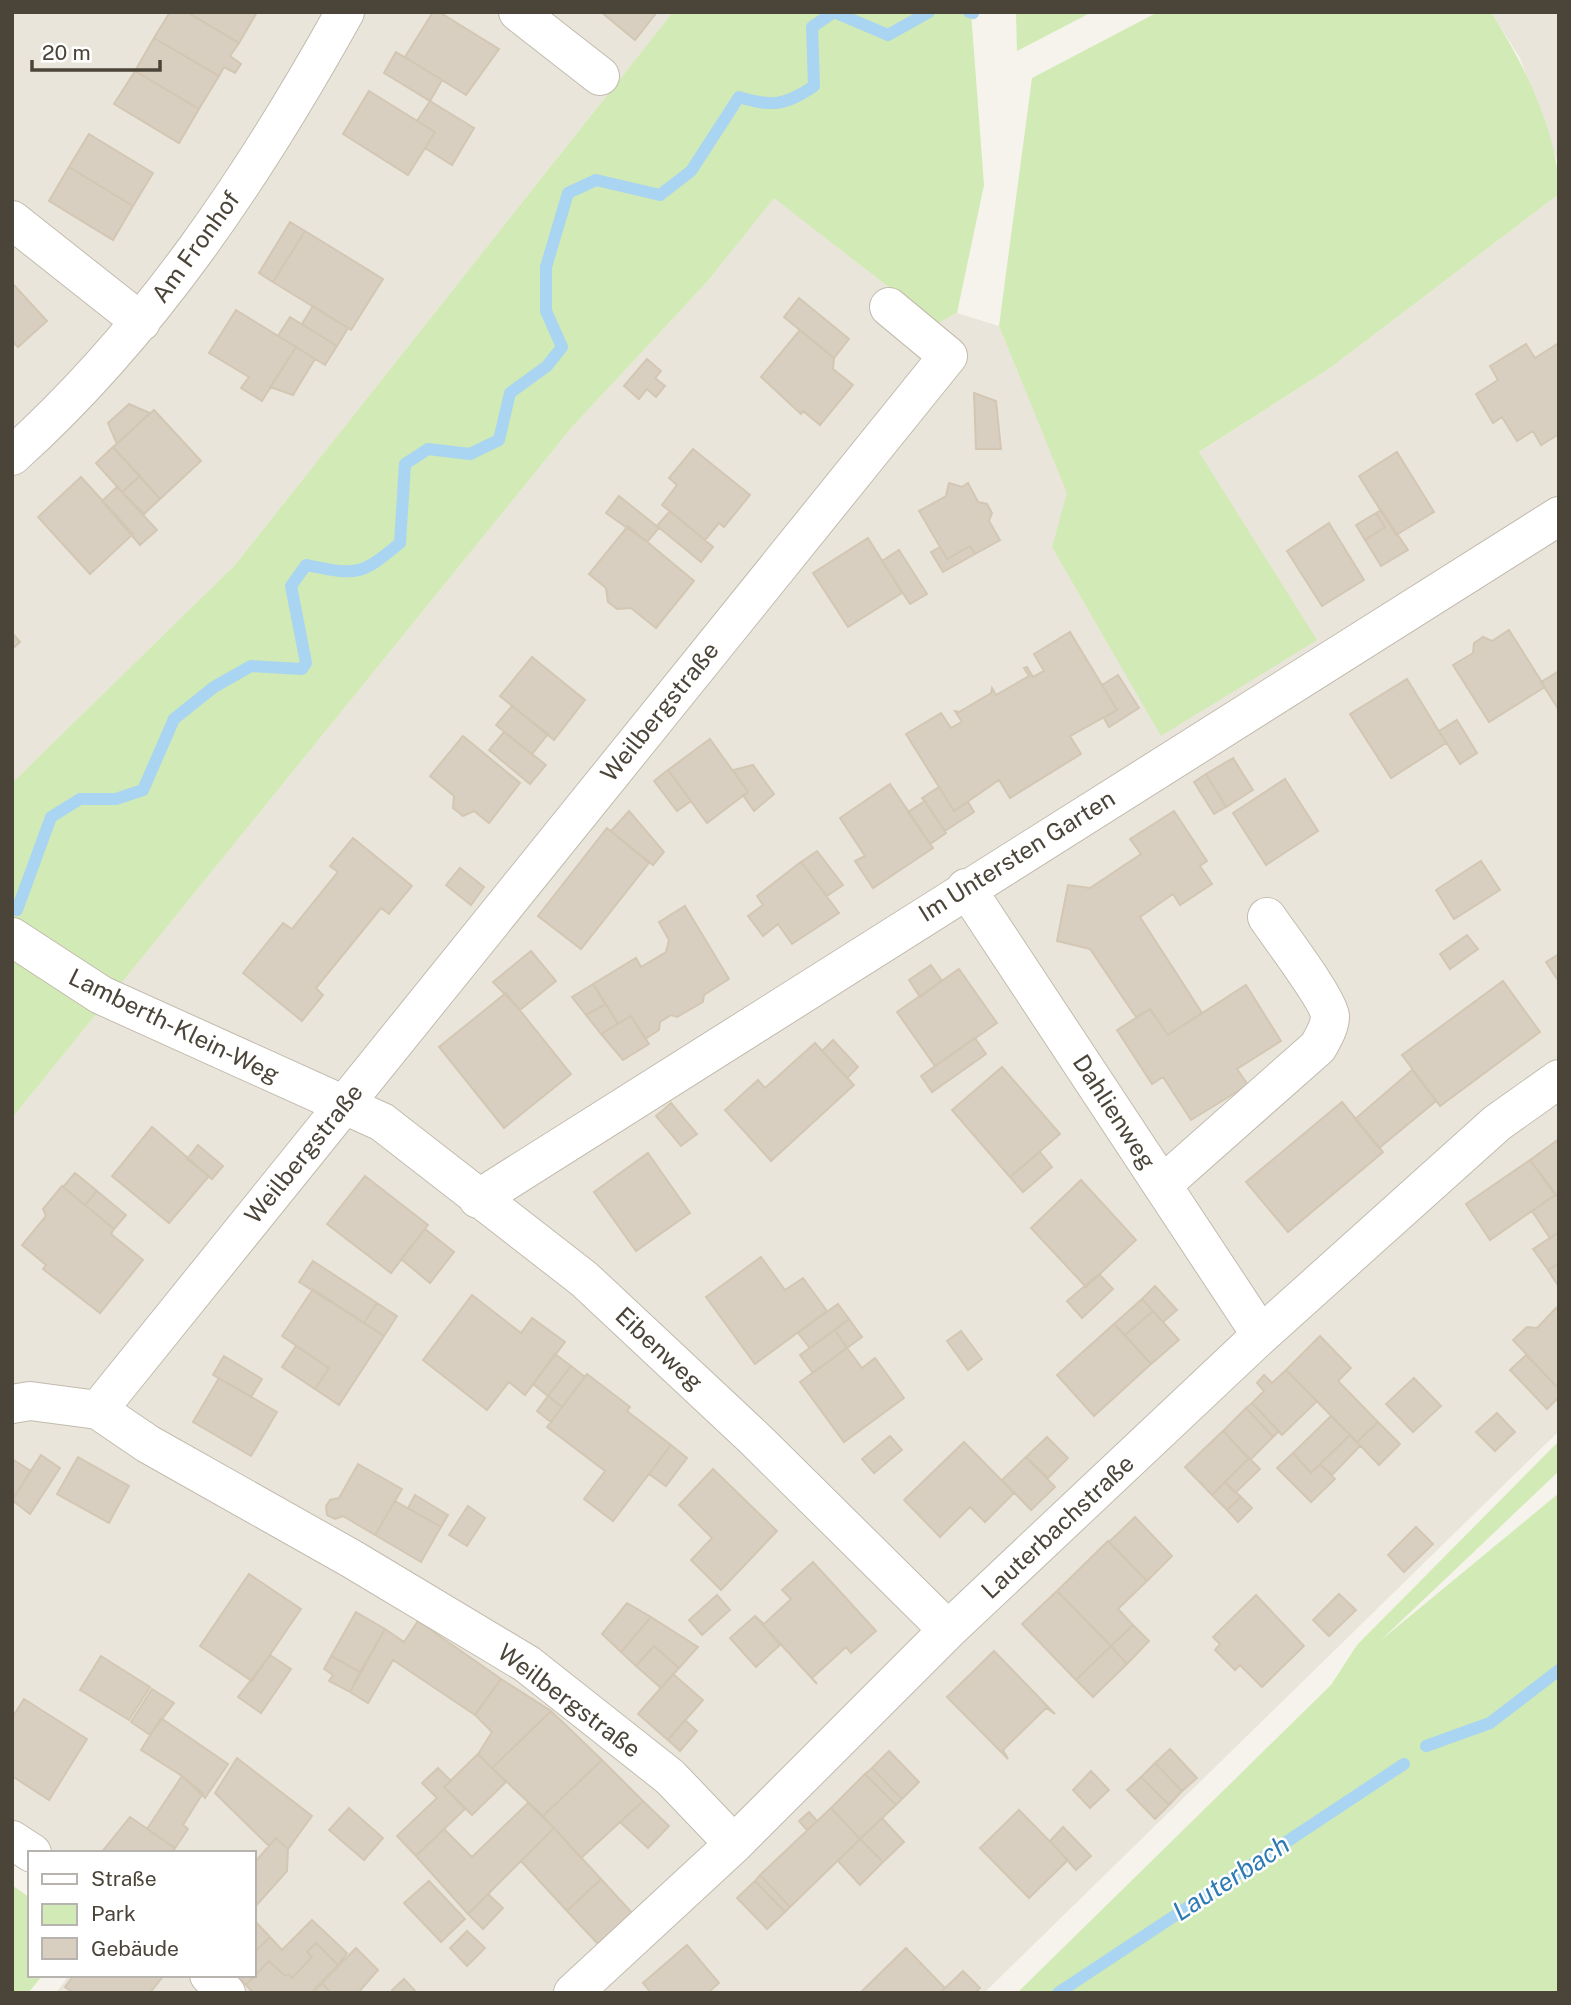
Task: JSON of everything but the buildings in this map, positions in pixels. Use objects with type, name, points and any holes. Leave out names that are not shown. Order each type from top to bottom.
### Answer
[{"type":"street","name":"Am Fronhof","points":[[12,456],[141,323],[226,208],[303,87],[345,12]]},
{"type":"street","points":[[518,12],[600,76]]},
{"type":"street","points":[[12,220],[141,323]]},
{"type":"street","name":"Weilbergstraße","points":[[734,1844],[670,1777],[527,1664],[352,1559],[148,1444],[98,1410],[948,356],[889,307]]},
{"type":"street","name":"Im Untersten Garten","points":[[478,1199],[966,888],[1559,516]]},
{"type":"street","name":"Dahlienweg","points":[[966,888],[1261,1335]]},
{"type":"street","points":[[1162,1185],[1318,1047],[1328,1028],[1330,1015],[1321,997],[1267,917]]},
{"type":"street","name":"Lamberth-Klein-Weg","points":[[12,937],[102,995],[341,1106]]},
{"type":"street","name":"Lauterbachstraße","points":[[573,1993],[734,1844],[948,1630],[1261,1335],[1497,1123],[1559,1079]]},
{"type":"street","name":"Eibenweg","points":[[341,1106],[382,1122],[584,1279],[756,1440],[948,1630]]},
{"type":"street","points":[[12,1404],[30,1401],[98,1410]]},
{"type":"street","points":[[12,1840],[29,1851]]},
{"type":"street","points":[[211,1977],[226,1993]]},
{"type":"shaded area","points":[[12,12],[673,12],[235,565],[12,783]]},
{"type":"shaded area","points":[[1491,12],[1559,12],[1559,166],[1520,58]]},
{"type":"shaded area","points":[[1559,194],[1559,1431],[984,1993],[56,1993],[68,1977],[256,1977],[256,1851],[52,1851],[12,1824],[12,1118],[572,427],[706,283],[774,197],[935,324],[957,313],[999,326],[1068,494],[1052,547],[1330,368]]},
{"type":"green space","points":[[673,12],[971,12],[984,185],[957,313],[936,324],[774,198],[706,283],[572,427],[12,1118],[12,783],[235,565]]},
{"type":"green space","points":[[1016,12],[1092,12],[1017,51]]},
{"type":"green space","points":[[1158,12],[1491,12],[1527,76],[1546,123],[1553,147],[1559,194],[1330,368],[1199,452],[1317,640],[1161,736],[1052,547],[1067,493],[999,326],[1032,78]]},
{"type":"green space","points":[[1559,1441],[1559,1471],[1380,1641],[1559,1493],[1559,1993],[1017,1993],[1331,1685],[1357,1645]]},
{"type":"green space","points":[[12,1885],[28,1897],[28,1977],[41,1977],[28,1993],[12,1993]]},
{"type":"waterway","points":[[834,12],[888,35],[929,12]]},
{"type":"waterway","points":[[17,910],[51,817],[80,799],[116,799],[143,790],[174,719],[214,687],[251,666],[302,669],[306,663],[291,586],[306,565],[336,571],[366,568],[400,543],[405,464],[428,449],[470,454],[499,440],[510,393],[547,366],[562,347],[546,311],[546,267],[568,193],[596,180],[660,195],[691,171],[739,97],[778,103],[795,98],[814,86],[812,27],[834,12]]},
{"type":"waterway","points":[[969,12],[973,13]]},
{"type":"waterway","name":"Lauterbach","points":[[1426,1746],[1490,1723],[1559,1670]]},
{"type":"waterway","name":"Lauterbach","points":[[1058,1993],[1404,1764]]}]
